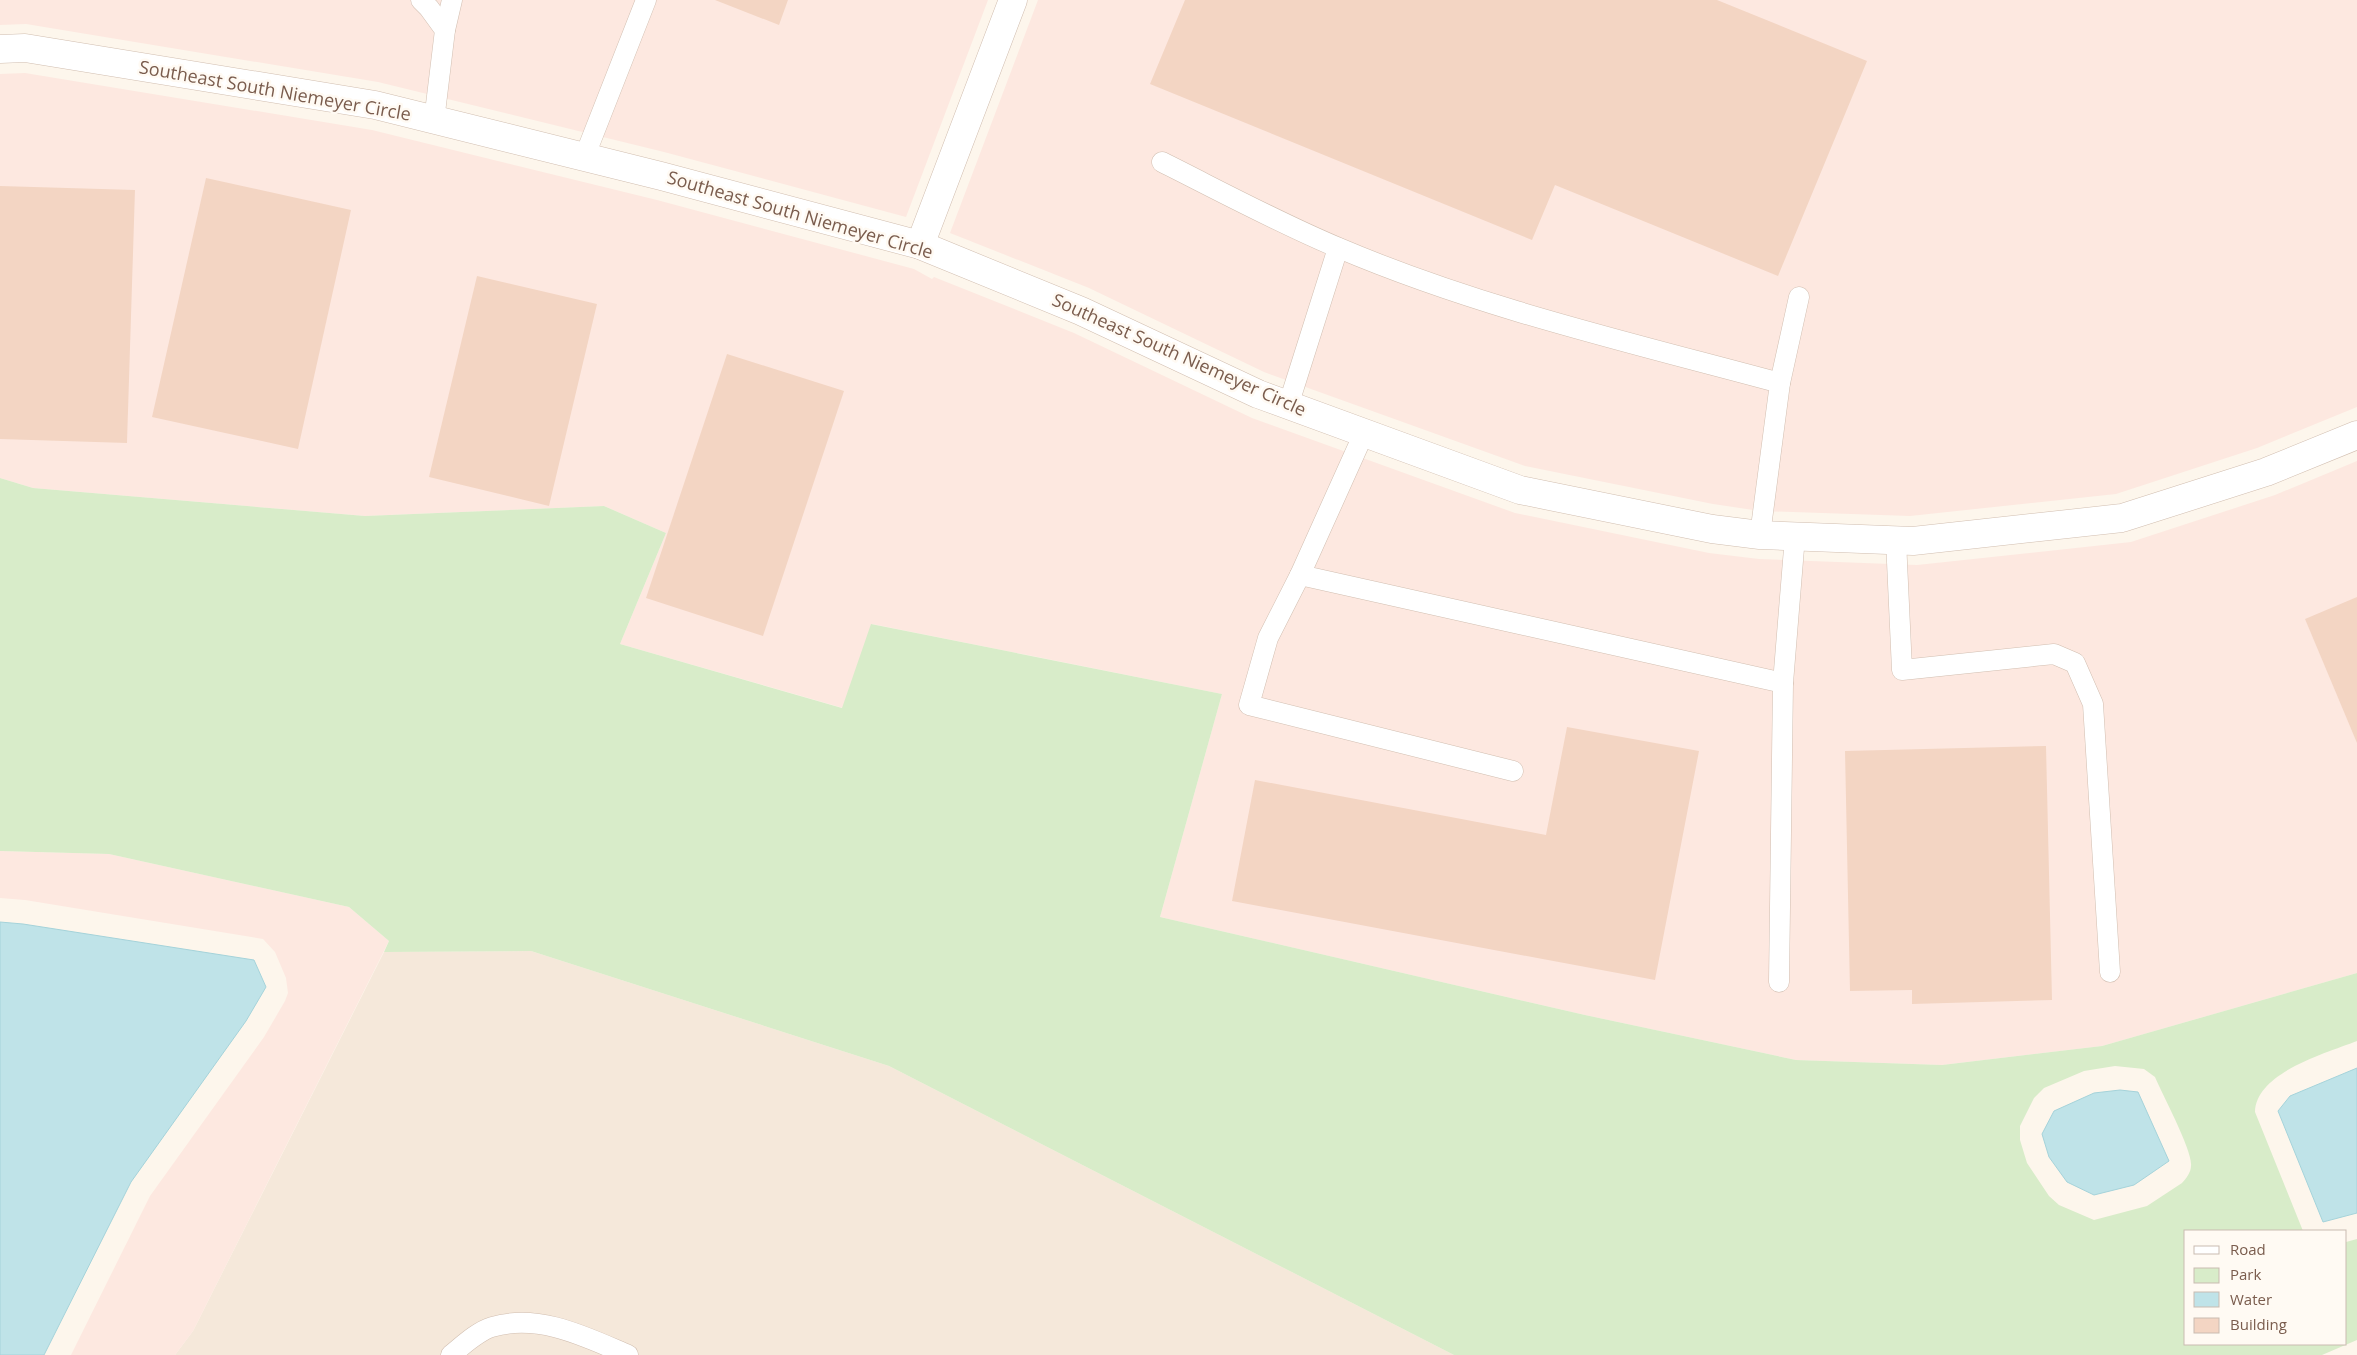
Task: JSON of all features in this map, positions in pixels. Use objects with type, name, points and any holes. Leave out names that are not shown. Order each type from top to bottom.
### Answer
[{"type":"street","points":[[920,246],[1013,0]]},
{"type":"street","name":"Southeast South Niemeyer Circle","points":[[0,49],[25,48],[366,104],[661,176],[920,246],[1081,311],[1258,394],[1520,490],[1712,529],[1760,535],[1913,541],[2122,518],[2266,472],[2357,434]]},
{"type":"lane","points":[[421,0],[445,30]]},
{"type":"lane","points":[[434,120],[445,30],[452,0]]},
{"type":"lane","points":[[584,158],[646,0]]},
{"type":"lane","points":[[1162,162],[1338,248],[1515,311],[1780,384]]},
{"type":"lane","points":[[1288,406],[1338,248]]},
{"type":"lane","points":[[1760,535],[1780,384],[1800,297]]},
{"type":"lane","points":[[1364,433],[1300,575],[1268,638],[1249,705],[1514,771]]},
{"type":"lane","points":[[1779,982],[1783,683],[1795,536]]},
{"type":"lane","points":[[1896,540],[1902,670],[2054,654],[2075,663],[2092,704],[2110,972]]},
{"type":"lane","points":[[1300,575],[1783,683]]},
{"type":"lane","points":[[451,1355],[491,1327],[532,1322],[577,1334],[628,1355]]},
{"type":"shaded area","points":[[0,0],[988,0],[906,217],[664,152],[378,82],[26,24],[0,25]]},
{"type":"shaded area","points":[[1038,0],[2357,0],[2357,407],[2257,448],[2116,494],[1910,516],[1760,511],[1713,504],[1525,466],[1264,372],[1089,288],[950,233]]},
{"type":"shaded area","points":[[25,73],[372,130],[657,200],[914,269],[932,279],[934,277],[1074,333],[1252,418],[1515,513],[1709,553],[1759,559],[1917,565],[2131,542],[2275,495],[2357,461],[2357,973],[2102,1046],[1942,1065],[1796,1060],[1585,1015],[1160,917],[1222,694],[872,624],[843,708],[620,644],[666,533],[604,506],[365,516],[33,488],[0,478],[0,74]]},
{"type":"shaded area","points":[[0,851],[109,854],[349,907],[389,941],[193,1331],[175,1355],[71,1355],[150,1196],[264,1037],[285,1001],[288,993],[286,978],[275,952],[263,939],[25,900],[0,898]]},
{"type":"shaded area","points":[[531,951],[889,1066],[1454,1355],[175,1355],[193,1331],[384,952]]},
{"type":"green space","points":[[0,478],[33,488],[365,516],[604,506],[666,533],[620,644],[842,708],[871,624],[1222,694],[1160,917],[1585,1015],[1796,1060],[1942,1065],[2102,1046],[2357,973],[2357,1041],[2312,1058],[2280,1075],[2267,1086],[2258,1098],[2255,1112],[2303,1230],[2184,1230],[2184,1345],[2345,1345],[2322,1355],[1454,1355],[889,1066],[531,951],[384,952],[389,941],[349,907],[109,854],[0,851]],"holes":[[[2115,1066],[2144,1069],[2155,1077],[2187,1148],[2191,1168],[2188,1175],[2182,1183],[2147,1206],[2094,1220],[2059,1205],[2049,1196],[2027,1163],[2020,1140],[2020,1126],[2034,1098],[2044,1088],[2084,1071]]]},
{"type":"green space","points":[[2357,1239],[2357,1340],[2347,1344],[2347,1242]]},
{"type":"water","points":[[0,922],[254,960],[266,987],[246,1021],[131,1182],[44,1355],[0,1355]]},
{"type":"water","points":[[2357,1068],[2357,1213],[2323,1222],[2278,1111],[2290,1096]]},
{"type":"water","points":[[2120,1090],[2138,1092],[2169,1161],[2134,1185],[2094,1195],[2067,1182],[2049,1157],[2042,1134],[2054,1111],[2094,1093]]},
{"type":"building","points":[[715,0],[788,0],[779,25]]},
{"type":"building","points":[[1185,0],[1717,0],[1867,61],[1778,276],[1555,185],[1532,240],[1150,84]]},
{"type":"building","points":[[206,178],[351,210],[298,449],[152,417]]},
{"type":"building","points":[[0,186],[135,190],[127,443],[0,439]]},
{"type":"building","points":[[477,276],[597,304],[549,506],[429,477]]},
{"type":"building","points":[[727,354],[844,391],[763,636],[646,598]]},
{"type":"building","points":[[2357,597],[2357,743],[2305,619]]},
{"type":"building","points":[[1567,727],[1699,751],[1655,980],[1232,901],[1255,780],[1546,835]]},
{"type":"building","points":[[2046,746],[2052,1000],[1912,1004],[1912,990],[1850,991],[1845,751]]}]
